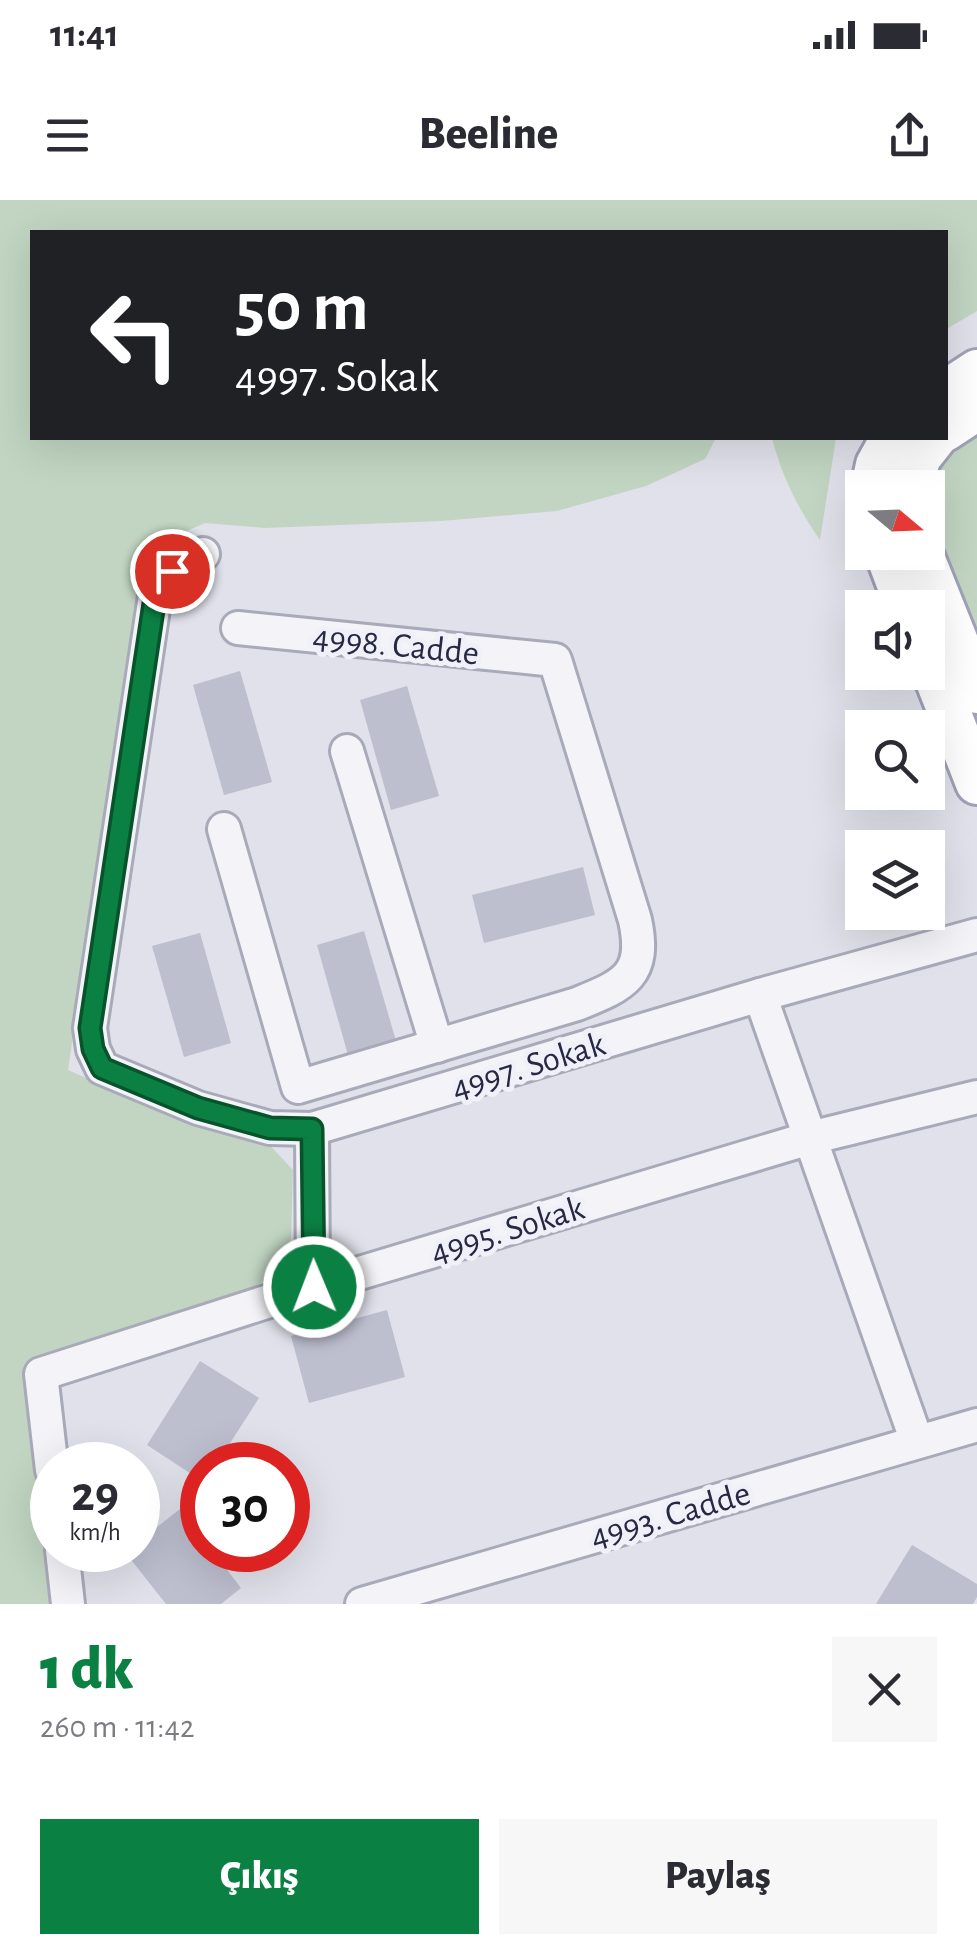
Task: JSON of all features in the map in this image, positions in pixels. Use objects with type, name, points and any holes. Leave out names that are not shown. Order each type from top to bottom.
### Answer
[{"type":"main road","points":[[948,390],[977,371]]},
{"type":"main road","points":[[948,428],[977,409]]},
{"type":"main road","points":[[894,470],[920,457],[933,440]]},
{"type":"main road","points":[[928,570],[977,692]]},
{"type":"main road","points":[[941,690],[977,783]]},
{"type":"street","name":"4997. Sokak","points":[[204,554],[172,571],[156,590],[90,1028],[93,1049],[102,1068],[198,1108],[270,1128],[312,1129],[760,995],[977,935]]},
{"type":"street","name":"4998. Cadde","points":[[238,628],[555,660],[639,938],[632,972],[620,983],[577,1004],[537,1016]]},
{"type":"street","points":[[347,751],[438,1046]]},
{"type":"street","points":[[224,829],[298,1087],[537,1016],[549,1059]]},
{"type":"street","points":[[760,995],[917,1442]]},
{"type":"street","name":"4995. Sokak","points":[[49,1442],[41,1374],[314,1287],[810,1138],[977,1097]]},
{"type":"street","points":[[312,1129],[314,1287]]},
{"type":"street","name":"4993. Cadde","points":[[362,1604],[977,1425]]},
{"type":"street","points":[[64,1572],[68,1604]]},
{"type":"green space","points":[[0,200],[977,200],[977,311],[948,328],[948,230],[30,230],[30,440],[715,440],[705,459],[646,486],[557,511],[441,521],[265,528],[205,523],[155,545],[136,609],[68,1070],[191,1125],[265,1140],[293,1170],[291,1239],[280,1272],[243,1293],[44,1356],[26,1368],[35,1442],[30,1442],[30,1572],[51,1572],[55,1604],[0,1604]]},
{"type":"green space","points":[[977,429],[977,639],[945,562],[945,470],[937,470],[955,443]]},
{"type":"green space","points":[[773,440],[836,440],[820,540],[804,516]]},
{"type":"building","points":[[240,671],[272,782],[224,795],[193,685]]},
{"type":"building","points":[[407,686],[439,796],[391,810],[360,700]]},
{"type":"building","points":[[583,867],[595,915],[484,943],[472,895]]},
{"type":"building","points":[[364,931],[396,1041],[348,1055],[317,945]]},
{"type":"building","points":[[200,933],[231,1043],[184,1057],[152,946]]},
{"type":"building","points":[[387,1310],[405,1377],[309,1403],[291,1336]]},
{"type":"building","points":[[200,1361],[259,1398],[231,1442],[180,1442],[180,1467],[160,1454],[160,1442],[149,1442]]},
{"type":"building","points":[[180,1509],[180,1572],[229,1572],[241,1588],[221,1604],[166,1604],[141,1572],[160,1572],[160,1525]]},
{"type":"building","points":[[912,1545],[977,1584],[973,1604],[876,1604]]},
{"type":"route","points":[[172,571],[156,590],[90,1028],[93,1049],[102,1068],[198,1108],[270,1128],[312,1129],[314,1287]]}]
